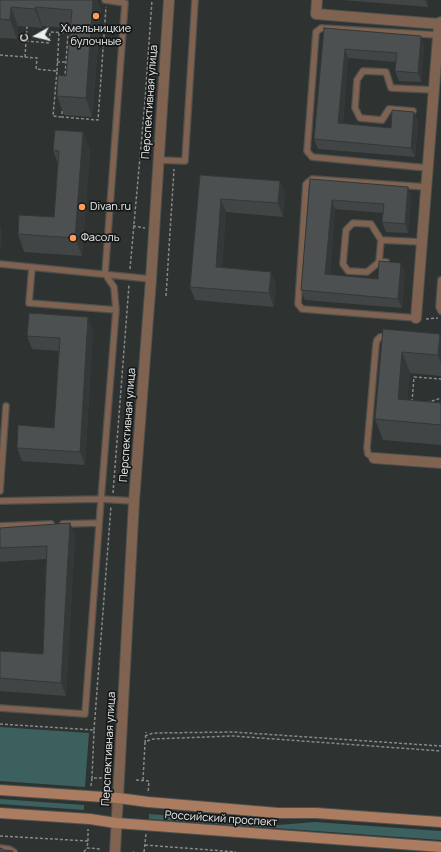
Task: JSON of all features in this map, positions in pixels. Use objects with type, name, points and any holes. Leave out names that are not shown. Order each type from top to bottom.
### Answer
[{"type":"main road","name":"Российский проспект","points":[[0,790],[118,798],[278,813],[316,813],[441,822]]},
{"type":"main road","name":"Российский проспект","points":[[0,813],[441,847]]},
{"type":"street","name":"Перспективная улица","points":[[115,852],[134,501],[151,278],[169,0]]},
{"type":"street","points":[[317,0],[316,14],[440,23],[416,318]]},
{"type":"street","points":[[374,458],[441,463]]},
{"type":"lane","points":[[0,708],[85,714],[116,310],[114,287],[105,274],[125,3],[106,0]]},
{"type":"lane","points":[[158,160],[185,161],[195,0]]},
{"type":"lane","points":[[428,168],[312,157],[307,151],[316,32],[321,28],[438,35]]},
{"type":"lane","points":[[413,111],[389,109],[382,120],[360,118],[355,108],[357,80],[363,71],[386,72],[392,88],[434,90]]},
{"type":"lane","points":[[416,318],[302,309],[298,304],[306,184],[312,179],[427,187]]},
{"type":"lane","points":[[379,262],[381,240],[372,224],[353,223],[346,230],[343,264],[348,271],[367,272],[379,262],[395,263]]},
{"type":"lane","points":[[381,240],[422,242]]},
{"type":"lane","points":[[0,264],[151,278]]},
{"type":"lane","points":[[32,267],[29,303],[116,310]]},
{"type":"lane","points":[[441,280],[439,307],[441,311]]},
{"type":"lane","points":[[374,458],[368,454],[367,448],[376,344],[377,340],[380,338],[396,338]]},
{"type":"lane","points":[[0,491],[6,406]]},
{"type":"lane","points":[[0,501],[101,499],[134,501]]},
{"type":"lane","points":[[0,526],[99,523]]},
{"type":"lane","points":[[0,848],[9,849],[14,852]]},
{"type":"path","points":[[60,33],[53,116],[98,120],[106,0]]},
{"type":"path","points":[[91,791],[94,730],[152,0]]},
{"type":"path","points":[[25,57],[27,26]]},
{"type":"path","points":[[26,41],[49,43],[50,32],[68,34],[65,78]]},
{"type":"path","points":[[0,55],[37,58],[36,69],[57,71]]},
{"type":"path","points":[[57,62],[66,62]]},
{"type":"path","points":[[56,85],[60,86]]},
{"type":"path","points":[[62,109],[62,117]]},
{"type":"path","points":[[166,296],[174,160]]},
{"type":"path","points":[[416,318],[431,319],[441,317]]},
{"type":"path","points":[[411,404],[414,377],[441,379]]},
{"type":"path","points":[[426,403],[441,398]]},
{"type":"path","points":[[0,724],[94,730]]},
{"type":"path","points":[[143,780],[146,732]]},
{"type":"path","points":[[146,736],[153,734],[233,732],[441,746]]},
{"type":"path","points":[[145,743],[153,739],[232,736],[441,751]]},
{"type":"path","points":[[92,778],[105,778]]},
{"type":"path","points":[[136,780],[149,781],[148,795]]},
{"type":"path","points":[[84,852],[87,848],[88,829]]},
{"type":"path","points":[[144,852],[146,834]]},
{"type":"path","points":[[0,836],[88,841]]},
{"type":"path","points":[[145,845],[236,852]]},
{"type":"path","points":[[87,848],[101,849]]},
{"type":"shaded area","points":[[0,727],[89,733],[85,787],[0,781]]},
{"type":"shaded area","points":[[0,799],[84,805],[84,810],[0,804]]},
{"type":"shaded area","points":[[149,814],[279,825],[315,822],[441,831],[441,840],[149,819]]},
{"type":"building","points":[[0,0],[93,0],[86,98],[57,96],[58,75],[66,76],[72,10],[36,7],[35,9],[11,7],[10,20],[0,19]]},
{"type":"building","points":[[324,28],[421,36],[418,73],[395,71],[397,53],[345,49],[338,123],[391,128],[392,110],[414,112],[411,148],[314,139]]},
{"type":"building","points":[[55,130],[83,132],[75,238],[18,234],[19,215],[54,217],[59,151],[53,150]]},
{"type":"building","points":[[200,175],[280,181],[278,203],[221,199],[216,267],[271,272],[269,293],[190,287]]},
{"type":"building","points":[[310,179],[408,187],[405,224],[382,222],[384,204],[332,200],[325,274],[378,279],[379,261],[401,263],[398,299],[301,290]]},
{"type":"building","points":[[29,313],[88,317],[80,452],[17,448],[18,425],[54,428],[60,338],[27,336]]},
{"type":"building","points":[[383,329],[440,334],[438,355],[402,352],[398,399],[441,403],[441,425],[375,419]]},
{"type":"building","points":[[70,523],[61,683],[0,678],[0,651],[43,654],[47,546],[0,548],[0,528]]},
{"type":"building","points":[[0,848],[3,850],[13,852],[0,852]]},
{"type":"place","name":"Хмельницкие булочные","points":[[96,16]]},
{"type":"place","name":"Divan.ru","points":[[82,207]]},
{"type":"place","name":"Фасоль","points":[[73,238]]}]
